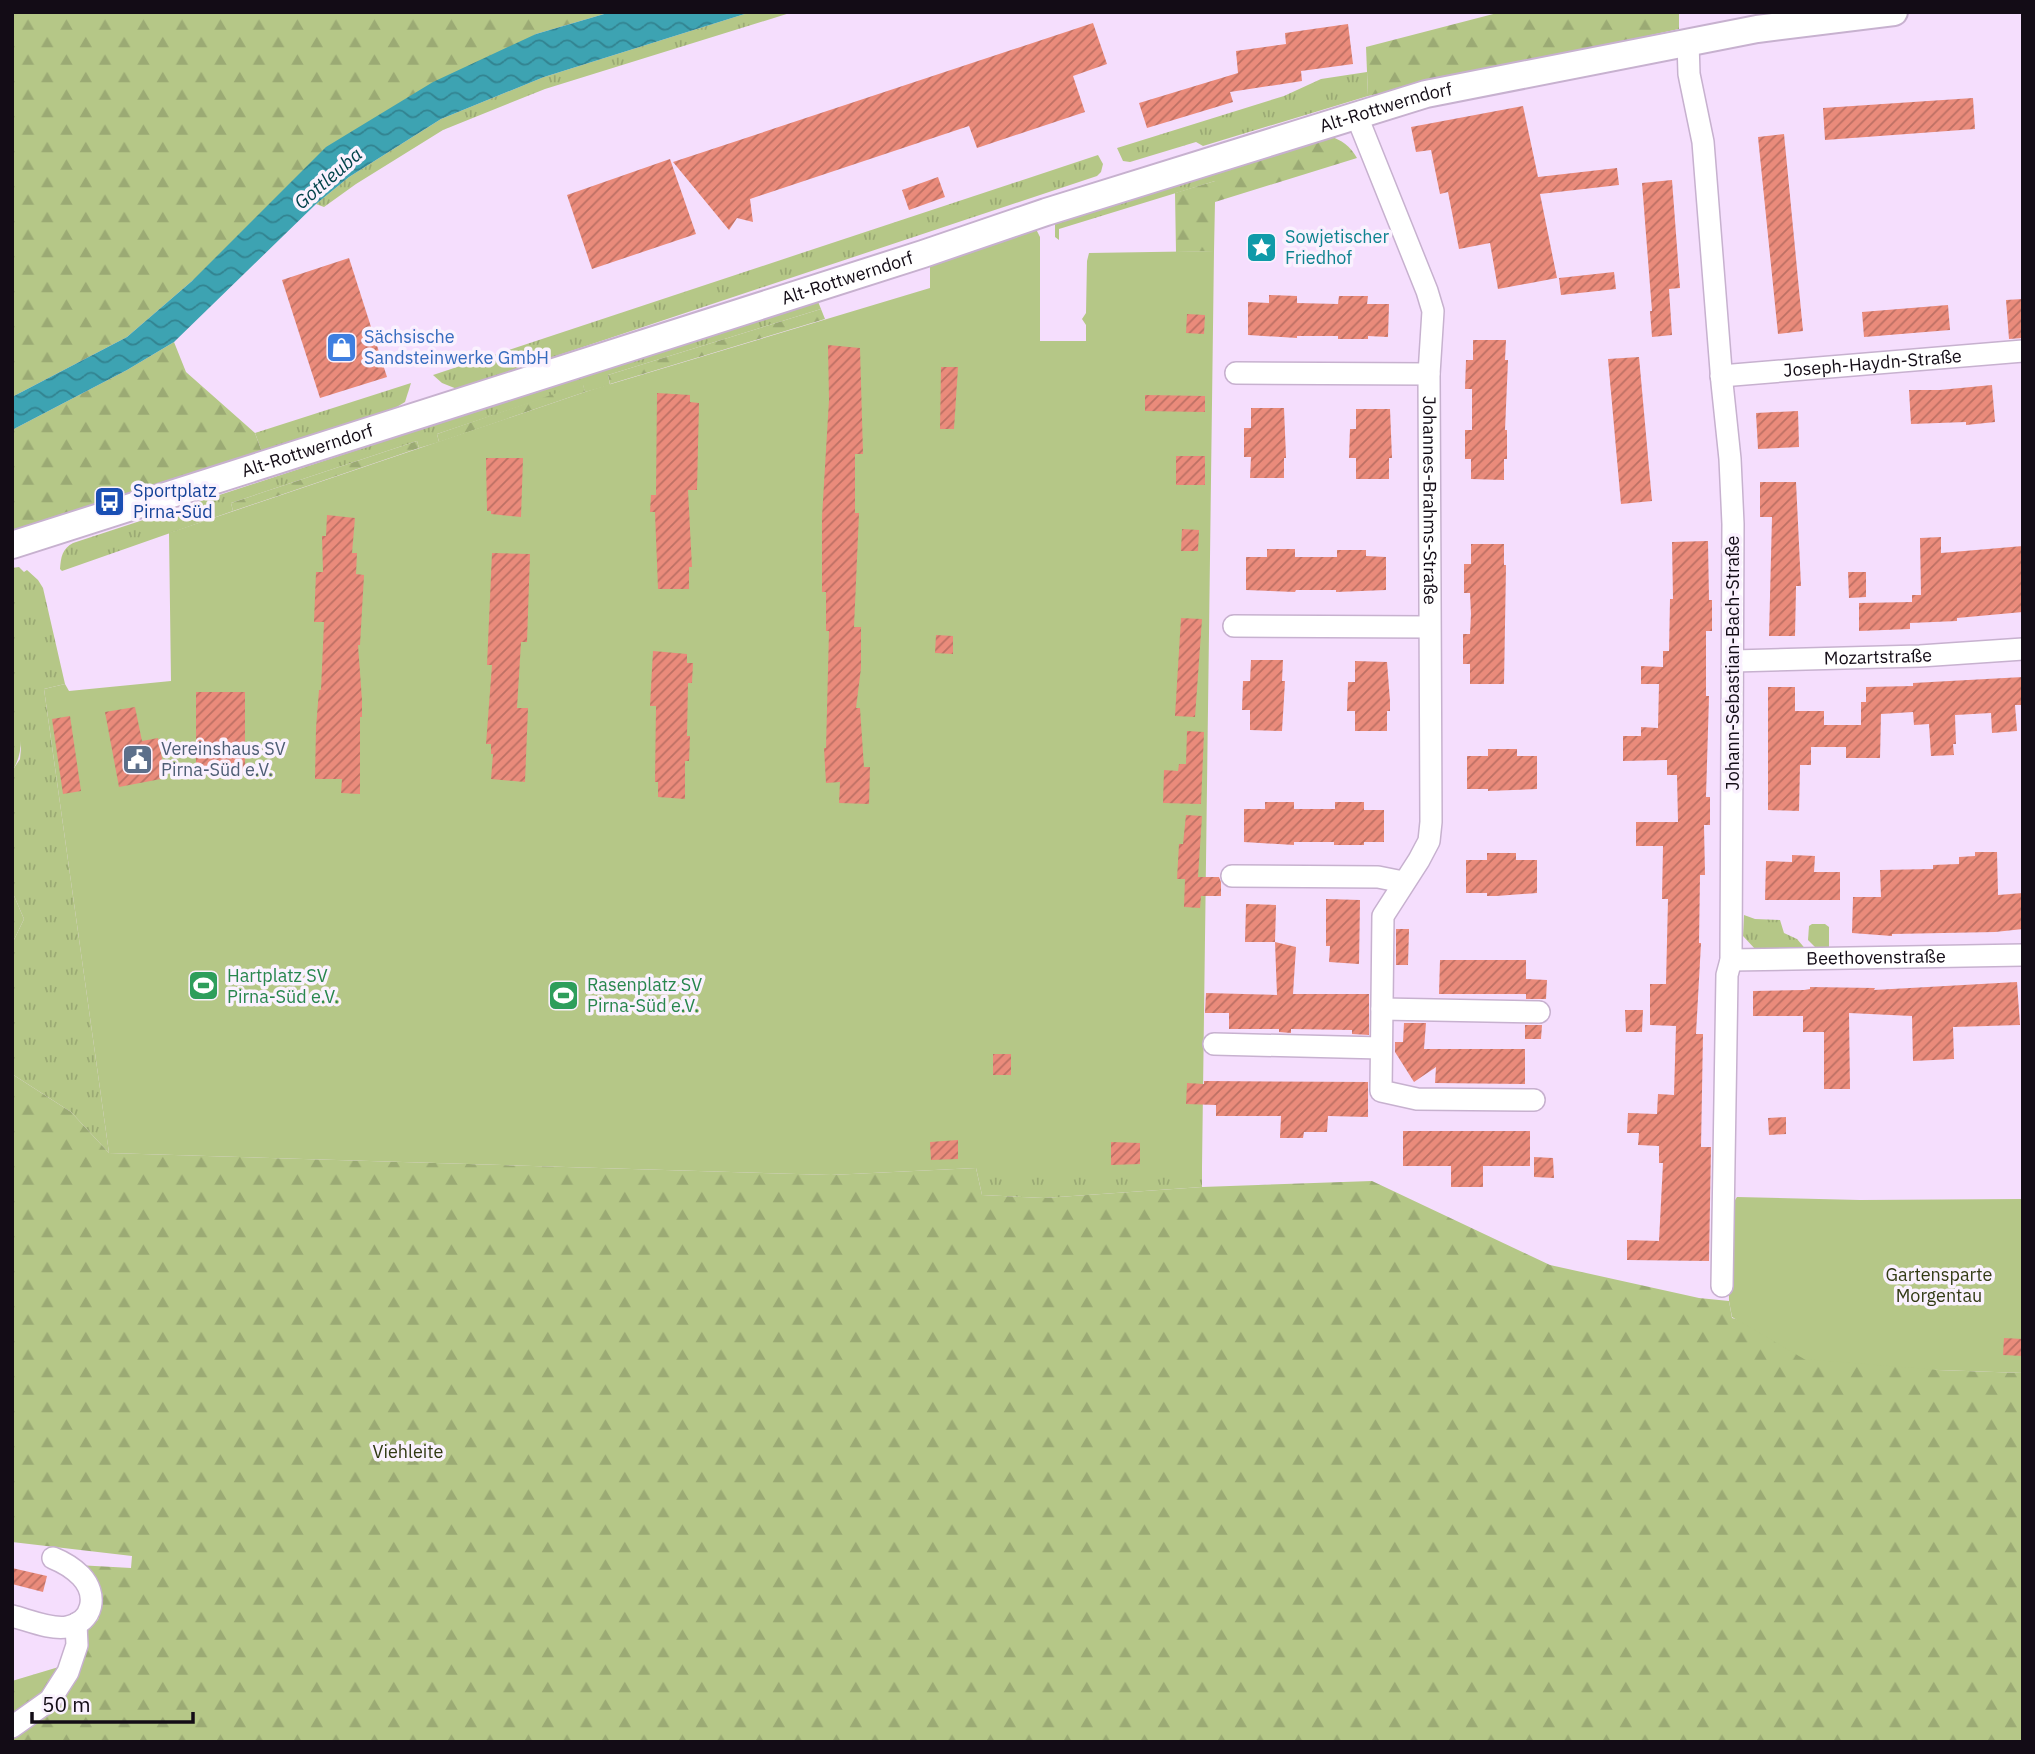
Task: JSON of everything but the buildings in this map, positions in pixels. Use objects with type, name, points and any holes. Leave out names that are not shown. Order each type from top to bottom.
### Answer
[{"type":"main road","name":"Alt-Rottwerndorf","points":[[12,545],[923,254],[1046,212],[1426,94],[1757,29],[1894,12]]},
{"type":"street","name":"Johann-Sebastian-Bach-Straße","points":[[1688,42],[1689,74],[1703,142],[1732,498],[1734,661],[1731,960],[1727,975],[1722,1286]]},
{"type":"street","name":"Johannes-Brahms-Straße","points":[[1356,114],[1433,311],[1429,374],[1431,822],[1429,841],[1383,916],[1381,1091],[1417,1099],[1534,1100]]},
{"type":"street","name":"Joseph-Haydn-Straße","points":[[1721,376],[2023,351]]},
{"type":"street","name":"Johannes-Brahms-Straße","points":[[1236,373],[1429,374]]},
{"type":"street","name":"Johannes-Brahms-Straße","points":[[1234,626],[1429,627]]},
{"type":"street","name":"Mozartstraße","points":[[1734,661],[1916,657],[2023,649]]},
{"type":"street","points":[[1232,876],[1378,877],[1403,882]]},
{"type":"street","name":"Beethovenstraße","points":[[1731,960],[2023,955]]},
{"type":"street","points":[[1382,1009],[1539,1012]]},
{"type":"street","points":[[1214,1044],[1381,1048]]},
{"type":"street","points":[[12,1616],[60,1627],[76,1624],[88,1615],[92,1607],[90,1588],[80,1575],[53,1558]]},
{"type":"street","points":[[12,1727],[50,1700],[68,1672],[77,1645],[76,1624]]},
{"type":"green space","points":[[12,12],[611,12],[536,34],[192,281],[127,337],[12,397]]},
{"type":"green space","points":[[751,12],[793,12],[545,89],[443,130],[324,207],[316,204],[349,177],[441,119],[544,77]]},
{"type":"green space","points":[[1501,12],[1679,12],[1679,29],[1368,96],[1366,47]]},
{"type":"green space","points":[[1367,72],[1368,96],[1203,146],[1196,142],[1130,162],[1123,161],[1117,148],[1284,96],[1321,79]]},
{"type":"green space","points":[[1329,136],[1345,144],[1357,158],[1215,202],[1214,251],[1176,252],[1175,193],[1215,181],[1215,170]]},
{"type":"green space","points":[[1098,155],[1103,164],[1097,176],[457,389],[442,383],[433,375]]},
{"type":"green space","points":[[1215,170],[1215,181],[1059,229],[1059,240],[1055,237],[1055,224],[1059,218]]},
{"type":"green space","points":[[1035,227],[1040,237],[1040,341],[1086,341],[1086,325],[1082,319],[1086,313],[1089,253],[1214,251],[1202,1168],[976,1168],[831,1175],[109,1153],[44,689],[65,684],[69,691],[171,681],[169,533],[591,390],[930,288],[930,263]]},
{"type":"green space","points":[[817,299],[821,309],[608,375],[610,385],[585,392],[583,385],[437,434],[439,442],[419,448],[417,441],[231,503],[233,511],[62,571],[60,569],[66,548],[73,543]]},
{"type":"green space","points":[[821,309],[825,319],[610,384],[608,375]]},
{"type":"green space","points":[[174,342],[186,372],[255,433],[262,452],[12,533],[12,430],[127,370]]},
{"type":"green space","points":[[411,383],[405,402],[395,408],[262,452],[255,433]]},
{"type":"green space","points":[[583,384],[585,392],[439,442],[437,434]]},
{"type":"green space","points":[[417,441],[419,448],[233,511],[231,503]]},
{"type":"green space","points":[[19,567],[24,572],[27,570],[43,588],[65,684],[44,689],[109,1153],[71,1112],[12,1074],[12,944],[24,919],[12,891],[12,771],[20,759],[21,748],[12,678],[12,568]]},
{"type":"green space","points":[[12,678],[21,738],[17,761],[12,771]]},
{"type":"green space","points":[[12,891],[24,919],[12,944]]},
{"type":"green space","points":[[1744,915],[1755,919],[1780,920],[1784,933],[1797,939],[1808,952],[1756,950],[1743,936]]},
{"type":"green space","points":[[1825,924],[1829,927],[1829,953],[1820,952],[1808,940],[1809,926]]},
{"type":"green space","name":"Viehleite","points":[[12,1074],[71,1112],[109,1153],[831,1175],[976,1168],[982,1195],[1044,1198],[1202,1187],[1372,1181],[1550,1265],[1699,1298],[1729,1301],[1732,1318],[1938,1370],[2023,1373],[2023,1742],[12,1742],[12,1681],[62,1666],[82,1631],[98,1620],[100,1595],[77,1565],[131,1568],[132,1556],[12,1542]]},
{"type":"green space","points":[[976,1168],[1202,1168],[1202,1187],[1044,1198],[982,1195]]},
{"type":"green space","name":"Gartensparte Morgentau","points":[[1737,1197],[1860,1200],[2023,1199],[2023,1373],[1938,1370],[1804,1359],[1732,1317],[1729,1301],[1728,1211]]},
{"type":"water","name":"Gottleuba","points":[[611,12],[751,12],[544,77],[441,119],[349,177],[316,204],[174,342],[127,370],[12,430],[12,397],[127,337],[192,281],[326,147],[433,82],[536,34]]},
{"type":"place","name":"Sowjetischer Friedhof","points":[[1262,247]]},
{"type":"place","name":"Sächsische Sandsteinwerke GmbH","points":[[341,347]]},
{"type":"place","name":"Sportplatz Pirna-Süd","points":[[110,501]]},
{"type":"place","name":"Vereinshaus SV Pirna-Süd e.V.","points":[[138,759]]},
{"type":"place","name":"Hartplatz SV Pirna-Süd e.V.","points":[[204,986]]},
{"type":"place","name":"Rasenplatz SV Pirna-Süd e.V.","points":[[564,995]]}]
